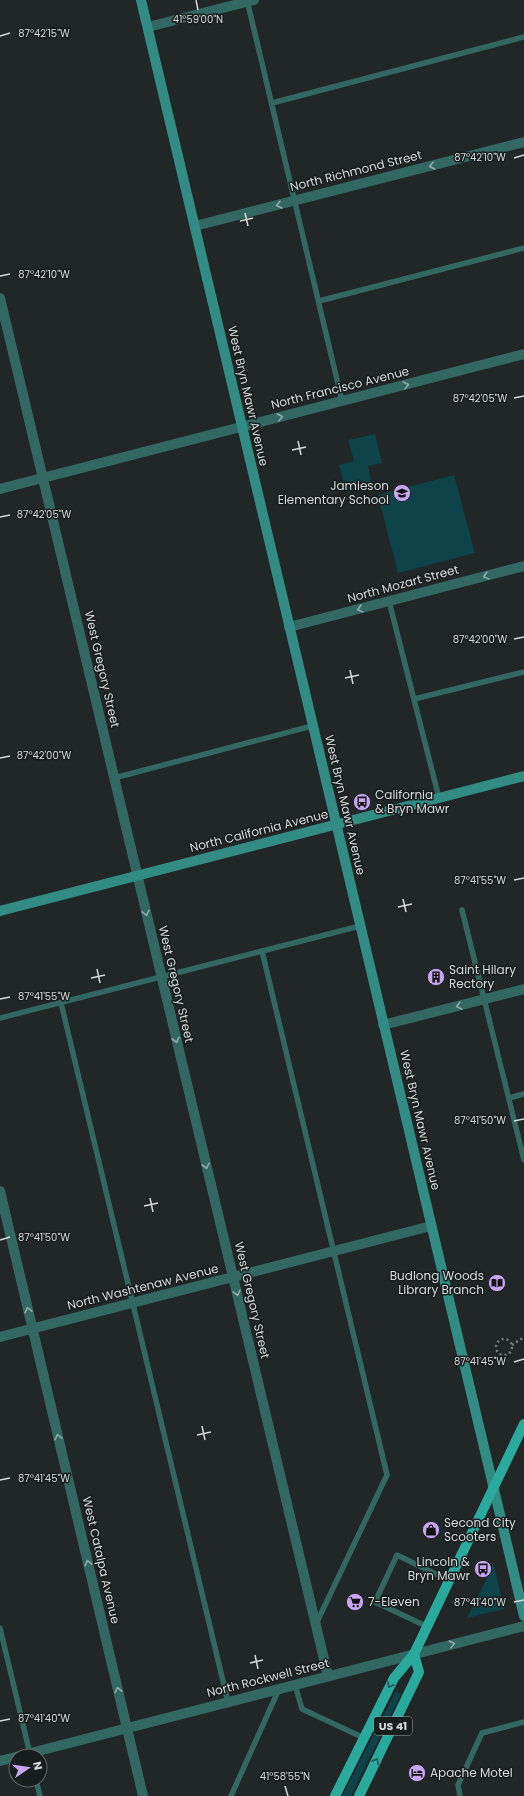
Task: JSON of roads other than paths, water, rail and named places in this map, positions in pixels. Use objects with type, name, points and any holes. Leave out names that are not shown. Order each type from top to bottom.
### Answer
[{"type":"main road","name":"US 41","points":[[335,1796],[394,1678],[414,1654],[428,1627],[524,1424]]},
{"type":"main road","name":"US 41","points":[[359,1796],[418,1672],[414,1654]]},
{"type":"street","name":"West Bryn Mawr Avenue","points":[[141,0],[524,1616]]},
{"type":"street","points":[[148,27],[250,1]]},
{"type":"street","name":"North Richmond Street","points":[[195,226],[524,142]]},
{"type":"street","name":"West Gregory Street","points":[[0,298],[328,1676]]},
{"type":"street","name":"North Francisco Avenue","points":[[0,489],[524,354]]},
{"type":"street","name":"North Mozart Street","points":[[289,627],[524,566]]},
{"type":"street","name":"North California Avenue","points":[[0,911],[524,776]]},
{"type":"street","points":[[384,1025],[524,990]]},
{"type":"street","name":"West Catalpa Avenue","points":[[0,1191],[143,1796]]},
{"type":"street","name":"North Washtenaw Avenue","points":[[0,1337],[431,1226]]},
{"type":"street","name":"North Rockwell Street","points":[[48,1750],[127,1728],[524,1626]]},
{"type":"lane","points":[[250,1],[272,103],[342,401]]},
{"type":"lane","points":[[272,103],[524,37]]},
{"type":"lane","points":[[319,301],[524,248]]},
{"type":"lane","points":[[389,601],[439,798]]},
{"type":"lane","points":[[414,700],[524,672]]},
{"type":"lane","points":[[114,778],[312,726]]},
{"type":"lane","points":[[462,910],[524,1160]]},
{"type":"lane","points":[[0,1018],[360,926]]},
{"type":"lane","points":[[262,951],[387,1475],[316,1624]]},
{"type":"lane","points":[[61,1003],[228,1702]]},
{"type":"lane","points":[[509,1098],[524,1094]]},
{"type":"lane","points":[[428,1627],[375,1602],[397,1555],[450,1581]]},
{"type":"lane","points":[[0,1628],[28,1748]]},
{"type":"lane","points":[[295,1685],[302,1709],[364,1738]]},
{"type":"lane","points":[[231,1796],[280,1689]]},
{"type":"lane","points":[[460,1796],[458,1785],[482,1733],[524,1722]]},
{"type":"place","name":"Jamieson Elementary School","points":[[402,493]]},
{"type":"place","name":"California & Bryn Mawr","points":[[362,802]]},
{"type":"place","name":"Saint Hilary Rectory","points":[[436,977]]},
{"type":"place","name":"Budlong Woods Library Branch","points":[[497,1283]]},
{"type":"place","name":"Second City Scooters","points":[[431,1530]]},
{"type":"place","name":"Lincoln & Bryn Mawr","points":[[483,1569]]},
{"type":"place","name":"7-Eleven","points":[[355,1602]]},
{"type":"place","name":"Apache Motel","points":[[417,1773]]}]
